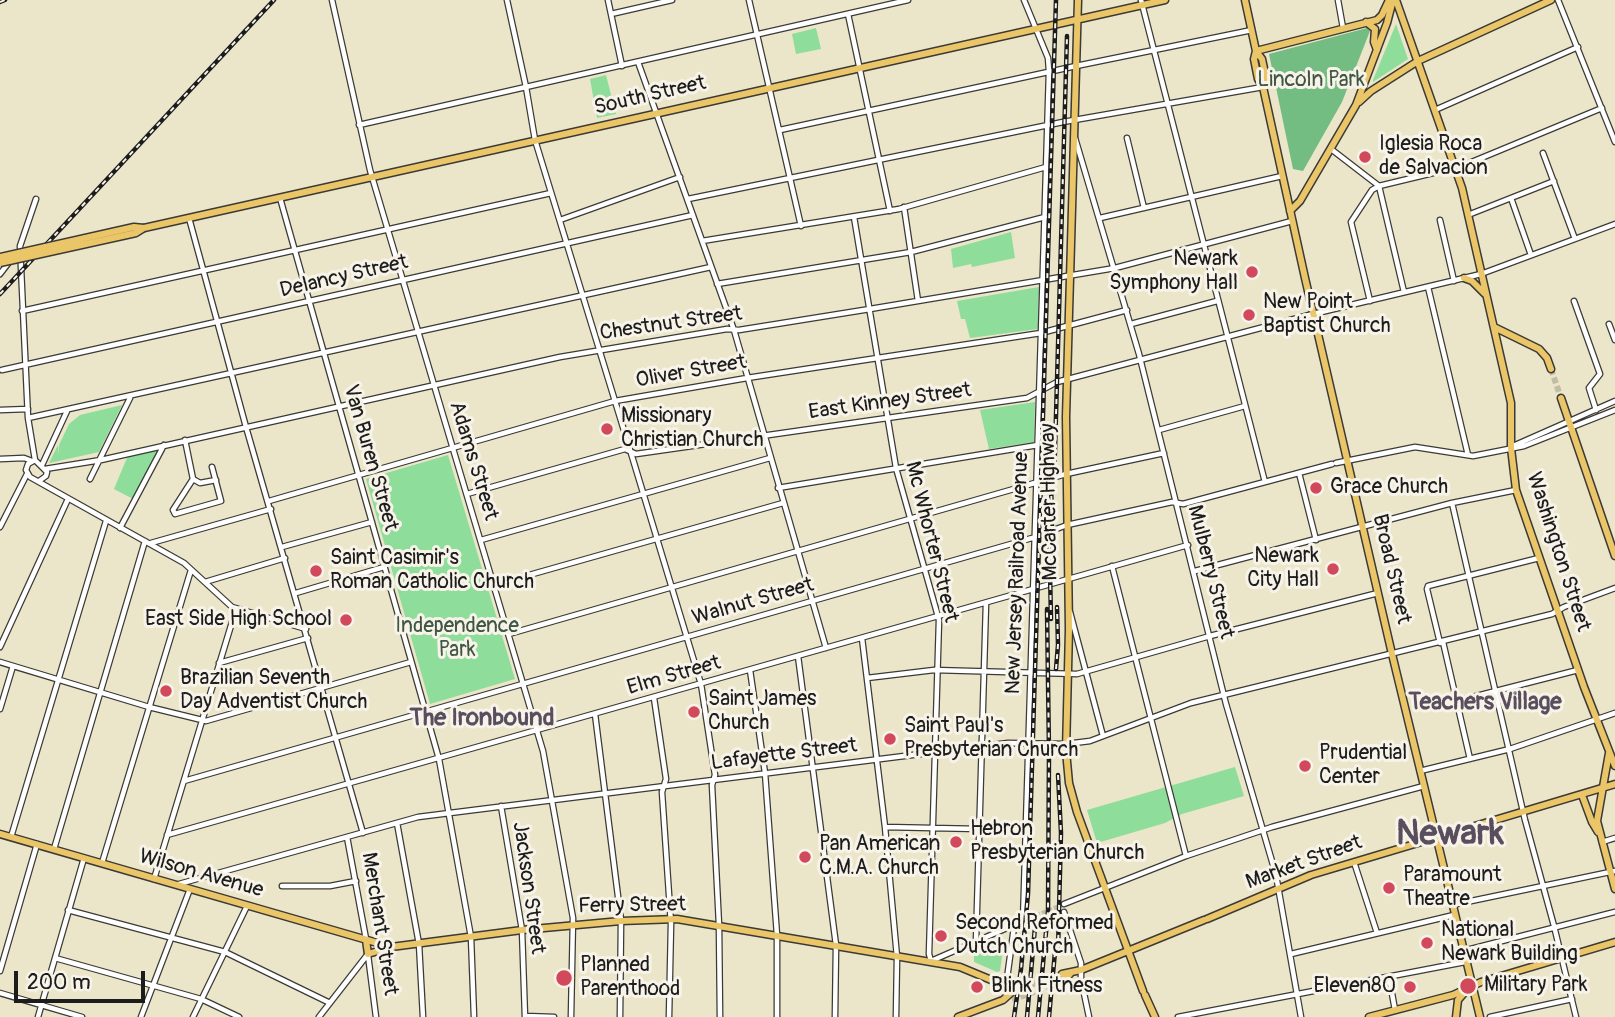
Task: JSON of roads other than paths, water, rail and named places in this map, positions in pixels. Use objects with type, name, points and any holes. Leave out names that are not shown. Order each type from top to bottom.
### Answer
[{"type":"main road","name":"McCarter Highway","points":[[1078,0],[1067,380],[1066,744],[1072,793],[1104,889],[1155,1017]]},
{"type":"main road","name":"South Street","points":[[0,257],[280,198],[1035,29],[1142,2],[1165,0]]},
{"type":"main road","name":"Broad Street","points":[[1245,0],[1256,51],[1254,59],[1258,79],[1264,87],[1313,314],[1462,952],[1480,1017]]},
{"type":"main road","points":[[1256,51],[1381,17],[1393,0]]},
{"type":"main road","points":[[1290,211],[1300,201],[1356,105],[1393,0]]},
{"type":"main road","points":[[1393,0],[1418,61]]},
{"type":"main road","points":[[1356,105],[1371,91],[1418,61],[1551,0]]},
{"type":"main road","points":[[1366,22],[1375,29],[1374,42],[1377,51]]},
{"type":"main road","name":"Washington Street","points":[[1418,61],[1468,215],[1487,296],[1511,403],[1511,448],[1516,490],[1578,670],[1615,766]]},
{"type":"main road","name":"South Street","points":[[0,263],[136,233],[144,228]]},
{"type":"main road","points":[[1464,278],[1472,281],[1487,296]]},
{"type":"main road","points":[[1494,327],[1539,349],[1551,369]]},
{"type":"main road","points":[[1561,398],[1615,556]]},
{"type":"main road","points":[[1609,752],[1597,821],[1613,871],[1615,889]]},
{"type":"main road","name":"Market Street","points":[[1064,976],[1278,887],[1615,784]]},
{"type":"main road","points":[[1582,795],[1592,822],[1600,834]]},
{"type":"main road","name":"Wilson Avenue","points":[[0,834],[391,947]]},
{"type":"main road","name":"Ferry Street","points":[[368,954],[391,947],[522,930],[671,919],[931,961],[960,967],[1011,989]]},
{"type":"main road","name":"Merchant Street","points":[[366,940],[368,954]]},
{"type":"main road","points":[[1369,1017],[1453,995],[1472,986],[1615,942]]},
{"type":"main road","points":[[1456,1017],[1458,1000],[1472,986]]},
{"type":"main road","points":[[1003,1000],[1011,989]]},
{"type":"main road","points":[[958,1017],[1003,1000],[1012,1000]]},
{"type":"street","name":"Adams Street","points":[[332,0],[372,177],[537,731],[552,800],[573,925],[571,1017]]},
{"type":"street","points":[[507,0],[535,140],[701,684],[715,775],[713,780],[720,1017]]},
{"type":"street","points":[[608,0],[622,66]]},
{"type":"street","points":[[611,13],[673,0]]},
{"type":"street","points":[[749,0],[801,226]]},
{"type":"street","points":[[878,0],[880,6]]},
{"type":"street","points":[[359,125],[908,0]]},
{"type":"street","points":[[1024,0],[1035,29]]},
{"type":"street","points":[[1338,0],[1343,28]]},
{"type":"street","points":[[1558,0],[1613,130],[1615,142]]},
{"type":"street","points":[[1142,2],[1265,482]]},
{"type":"street","points":[[848,14],[890,211]]},
{"type":"street","name":"New Jersey Railroad Avenue","points":[[1014,927],[1023,921],[1048,124],[1048,58],[1035,29]]},
{"type":"street","points":[[780,131],[1049,71],[1252,30]]},
{"type":"street","points":[[1435,110],[1578,47]]},
{"type":"street","points":[[638,62],[734,330],[825,649]]},
{"type":"street","points":[[688,199],[1048,124],[1264,87]]},
{"type":"street","points":[[1370,301],[1351,222],[1372,190],[1454,168],[1602,108]]},
{"type":"street","name":"Mulberry Street","points":[[1074,137],[1141,360],[1224,695],[1278,887],[1301,1017]]},
{"type":"street","points":[[1126,138],[1144,208]]},
{"type":"street","points":[[1331,149],[1379,186],[1404,292]]},
{"type":"street","points":[[1543,153],[1575,239]]},
{"type":"street","points":[[702,241],[890,211],[1047,166]]},
{"type":"street","points":[[1100,218],[1282,176]]},
{"type":"street","points":[[560,220],[680,177]]},
{"type":"street","points":[[1468,215],[1554,181]]},
{"type":"street","points":[[22,311],[551,193]]},
{"type":"street","name":"Van Buren Street","points":[[280,198],[439,759],[471,937],[474,1017]]},
{"type":"street","points":[[1511,198],[1531,255]]},
{"type":"street","points":[[0,274],[20,246],[36,199]]},
{"type":"street","points":[[904,207],[918,301]]},
{"type":"street","name":"Delancy Street","points":[[2,370],[693,215]]},
{"type":"street","name":"Mc Whorter Street","points":[[854,217],[896,468],[939,616],[929,954],[931,961]]},
{"type":"street","points":[[717,284],[911,252],[1045,217]]},
{"type":"street","points":[[189,218],[363,833]]},
{"type":"street","points":[[1440,220],[1454,281]]},
{"type":"street","name":"Chestnut Street","points":[[43,467],[55,469],[101,460],[600,350],[1115,268],[1292,221]]},
{"type":"street","name":"East Kinney Street","points":[[467,494],[625,449],[636,454],[1027,398],[1067,380],[1313,314],[1481,274],[1615,224]]},
{"type":"street","points":[[0,527],[32,462],[20,246]]},
{"type":"street","points":[[28,418],[711,267]]},
{"type":"street","points":[[1428,287],[1468,455]]},
{"type":"street","points":[[1131,324],[1217,301]]},
{"type":"street","points":[[1574,302],[1600,374],[1589,388],[1595,410]]},
{"type":"street","name":"Oliver Street","points":[[269,501],[615,401],[1041,333],[1127,310]]},
{"type":"street","points":[[1609,324],[1615,340]]},
{"type":"street","points":[[90,479],[131,397]]},
{"type":"street","points":[[1569,424],[1613,402],[1615,417]]},
{"type":"street","points":[[1159,430],[1245,407]]},
{"type":"street","points":[[0,410],[28,409]]},
{"type":"street","points":[[46,476],[43,467],[67,411]]},
{"type":"street","points":[[1569,424],[1614,411]]},
{"type":"street","name":"Walnut Street","points":[[184,781],[925,569],[1067,525],[1172,502],[1183,504],[1334,463],[1415,447],[1468,455],[1524,446],[1569,424]]},
{"type":"street","points":[[185,440],[193,479],[173,510],[175,514],[221,501],[212,467]]},
{"type":"street","points":[[120,528],[164,445]]},
{"type":"street","points":[[778,488],[1038,445]]},
{"type":"street","points":[[509,634],[1037,482],[1164,453]]},
{"type":"street","points":[[0,459],[24,458],[43,467]]},
{"type":"street","points":[[481,540],[770,458]]},
{"type":"street","points":[[39,481],[55,469]]},
{"type":"street","points":[[1298,473],[1316,540]]},
{"type":"street","points":[[27,474],[184,563],[236,609],[306,629]]},
{"type":"street","points":[[193,479],[200,483],[216,480]]},
{"type":"street","points":[[1195,571],[1452,503],[1516,490]]},
{"type":"street","points":[[0,647],[68,499]]},
{"type":"street","points":[[494,585],[783,503]]},
{"type":"street","points":[[1452,503],[1523,813],[1576,1017]]},
{"type":"street","points":[[147,542],[271,509]]},
{"type":"street","points":[[11,837],[106,521]]},
{"type":"street","points":[[282,547],[372,522]]},
{"type":"street","points":[[54,849],[147,542]]},
{"type":"street","name":"Elm Street","points":[[167,835],[1188,545]]},
{"type":"street","points":[[204,582],[285,558]]},
{"type":"street","points":[[1470,759],[1427,587],[1539,558]]},
{"type":"street","points":[[1112,566],[1186,856]]},
{"type":"street","points":[[296,593],[384,567]]},
{"type":"street","points":[[102,863],[191,570]]},
{"type":"street","name":"Lafayette Street","points":[[177,885],[397,823],[449,813],[936,751],[1029,743],[1066,744],[1103,736],[1191,703],[1483,632],[1558,611],[1615,588]]},
{"type":"street","points":[[867,678],[938,670],[1068,674],[1087,671],[1378,593]]},
{"type":"street","points":[[975,942],[986,603]]},
{"type":"street","points":[[1068,606],[1076,626],[1103,736]]},
{"type":"street","points":[[154,879],[236,609]]},
{"type":"street","points":[[219,663],[308,638]]},
{"type":"street","points":[[862,638],[885,827],[897,957],[896,1017]]},
{"type":"street","points":[[798,656],[836,946],[835,1017]]},
{"type":"street","points":[[0,662],[201,720],[411,662]]},
{"type":"street","points":[[0,709],[13,666]]},
{"type":"street","points":[[750,670],[765,773],[777,935],[777,1017]]},
{"type":"street","points":[[1457,701],[1578,670]]},
{"type":"street","points":[[654,698],[666,779],[662,799],[671,919],[669,1017]]},
{"type":"street","points":[[1420,771],[1510,749],[1615,713]]},
{"type":"street","points":[[595,714],[621,921],[620,1017]]},
{"type":"street","points":[[1064,904],[1186,856],[1262,831],[1424,786]]},
{"type":"street","name":"Jackson Street","points":[[501,806],[522,930],[525,1017]]},
{"type":"street","points":[[397,823],[419,944],[423,1017]]},
{"type":"street","points":[[885,827],[1026,830]]},
{"type":"street","name":"Merchant Street","points":[[347,837],[366,940]]},
{"type":"street","points":[[1602,842],[1615,838]]},
{"type":"street","points":[[0,971],[37,844]]},
{"type":"street","points":[[38,1017],[84,858]]},
{"type":"street","points":[[1354,862],[1377,933]]},
{"type":"street","points":[[1451,905],[1613,871]]},
{"type":"street","points":[[282,886],[330,886],[356,881]]},
{"type":"street","points":[[141,1017],[190,889]]},
{"type":"street","points":[[193,1017],[247,906]]},
{"type":"street","points":[[68,910],[225,952],[330,1003]]},
{"type":"street","points":[[1064,912],[1081,970],[1089,1017]]},
{"type":"street","points":[[1462,952],[1615,912]]},
{"type":"street","points":[[1291,954],[1454,915]]},
{"type":"street","points":[[931,961],[1014,927],[1011,989]]},
{"type":"street","points":[[319,1017],[368,954]]},
{"type":"street","name":"Merchant Street","points":[[368,954],[376,1017]]},
{"type":"street","points":[[55,958],[201,999],[239,1017]]},
{"type":"street","points":[[1178,1017],[1465,962]]},
{"type":"street","points":[[1389,977],[1395,1010]]},
{"type":"street","points":[[0,993],[82,1017]]},
{"type":"street","points":[[1490,1017],[1572,999]]},
{"type":"street","points":[[525,1017],[554,1017]]},
{"type":"tunnel","points":[[1551,369],[1561,398]]},
{"type":"tunnel","points":[[1024,921],[1064,904]]},
{"type":"tunnel","points":[[1013,991],[1062,974]]},
{"type":"tunnel","points":[[1012,1000],[1061,982]]},
{"type":"railway","points":[[0,2],[5,0]]},
{"type":"railway","points":[[0,294],[274,0]]},
{"type":"railway","points":[[1014,1017],[1028,894],[1056,0]]},
{"type":"railway","points":[[1054,484],[1067,36]]},
{"type":"railway","points":[[1051,476],[1052,535]]},
{"type":"railway","points":[[1049,525],[1051,619]]},
{"type":"railway","points":[[1056,669],[1057,607]]},
{"type":"railway","points":[[1038,1017],[1048,911],[1047,609]]},
{"type":"railway","points":[[1058,775],[1061,833],[1058,950]]},
{"type":"railway","points":[[1027,1017],[1036,916]]},
{"type":"railway","points":[[1049,1017],[1056,941]]},
{"type":"place","name":"Iglesia Roca de Salvacion","points":[[1365,157]]},
{"type":"place","name":"Newark Symphony Hall","points":[[1252,272]]},
{"type":"place","name":"New Point Baptist Church","points":[[1249,315]]},
{"type":"place","name":"Missionary Christian Church","points":[[607,429]]},
{"type":"place","name":"Grace Church","points":[[1316,488]]},
{"type":"place","name":"Newark City Hall","points":[[1333,569]]},
{"type":"place","name":"Saint Casimir's Roman Catholic Church","points":[[316,571]]},
{"type":"place","name":"East Side High School","points":[[346,620]]},
{"type":"place","name":"Brazilian Seventh Day Adventist Church","points":[[166,691]]},
{"type":"place","name":"Saint James Church","points":[[694,712]]},
{"type":"place","name":"Saint Paul's Presbyterian Church","points":[[890,739]]},
{"type":"place","name":"Prudential Center","points":[[1305,766]]},
{"type":"place","name":"Hebron Presbyterian Church","points":[[956,842]]},
{"type":"place","name":"Pan American C.M.A. Church","points":[[805,857]]},
{"type":"place","name":"Paramount Theatre","points":[[1389,888]]},
{"type":"place","name":"Second Reformed Dutch Church","points":[[941,936]]},
{"type":"place","name":"National Newark Building","points":[[1427,943]]},
{"type":"place","name":"Planned Parenthood","points":[[564,978]]},
{"type":"place","name":"Military Park","points":[[1468,986]]},
{"type":"place","name":"Blink Fitness","points":[[977,987]]},
{"type":"place","name":"Eleven80","points":[[1410,987]]},
{"type":"district","name":"Teachers Village","points":[[1485,703]]},
{"type":"district","name":"The Ironbound","points":[[482,719]]},
{"type":"district","name":"Newark","points":[[1450,835]]},
{"type":"park label","name":"Lincoln Park","points":[[1311,81]]},
{"type":"park label","name":"Independence Park","points":[[457,639]]}]
